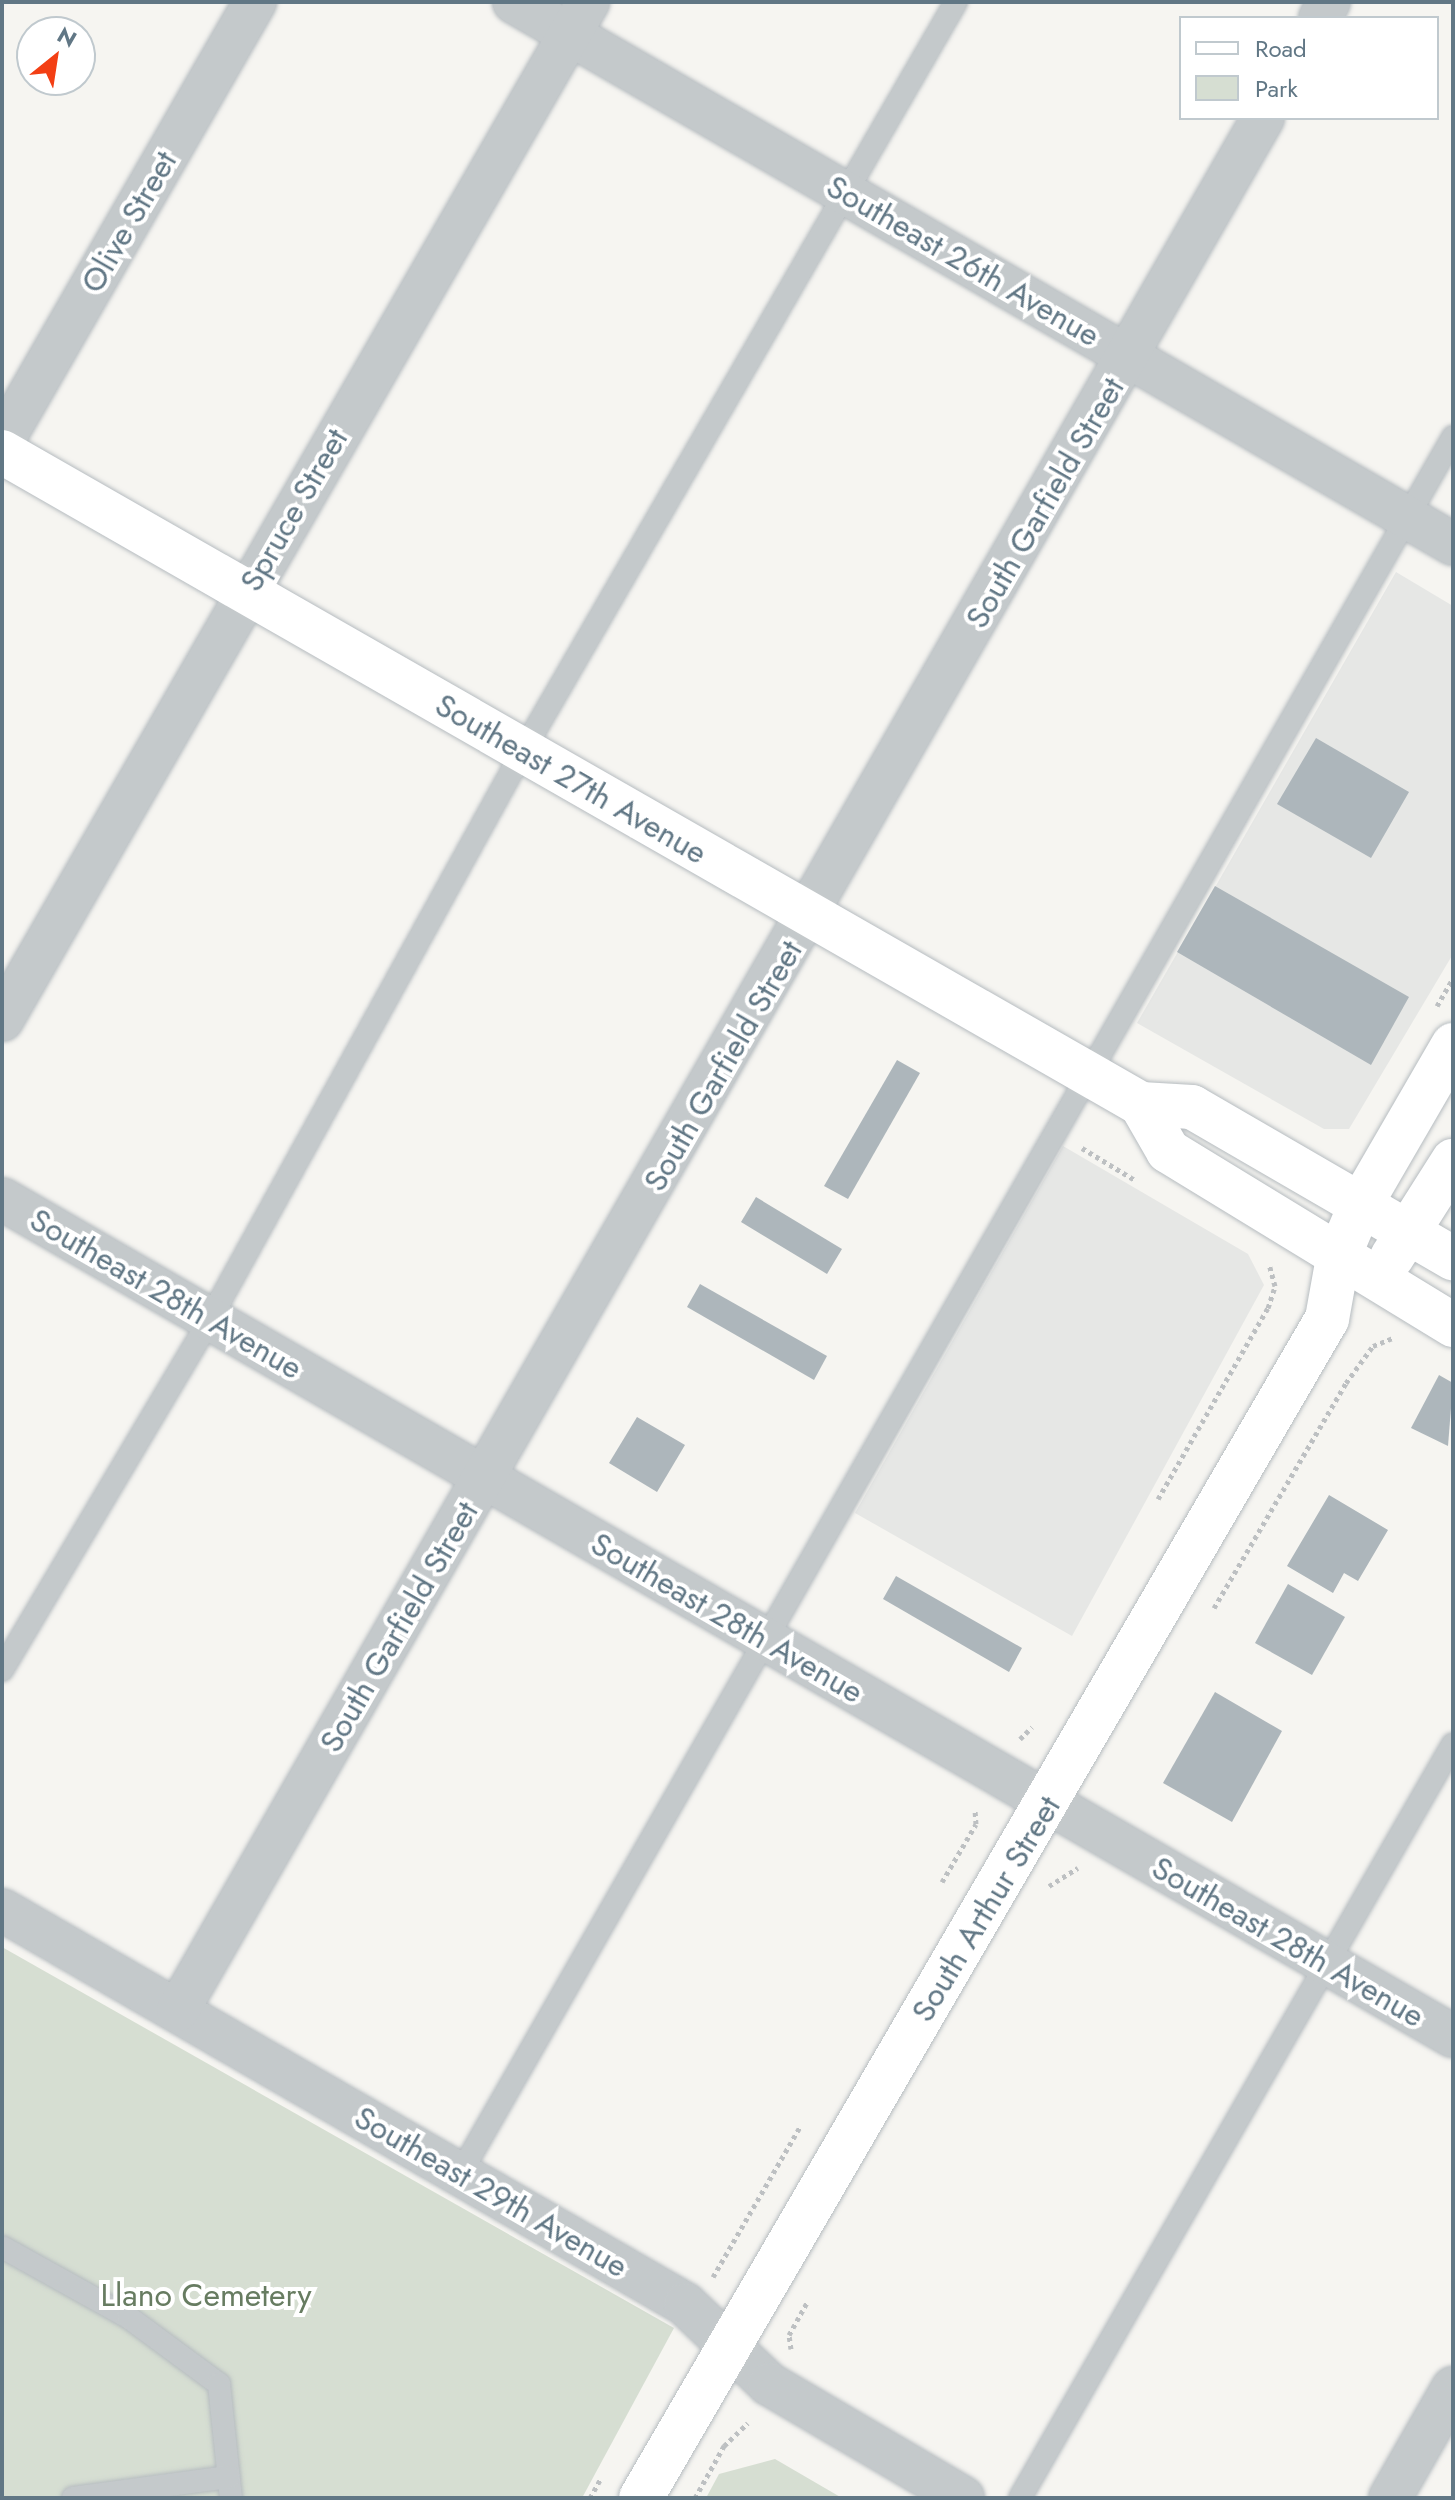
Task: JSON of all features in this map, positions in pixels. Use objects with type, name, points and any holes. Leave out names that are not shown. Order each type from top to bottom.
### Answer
[{"type":"main road","name":"Southeast 27th Avenue","points":[[2,452],[1141,1104],[1192,1107],[1453,1258]]},
{"type":"main road","name":"South Arthur Street","points":[[641,2498],[1047,1806],[1356,1269],[1361,1204],[1453,1045]]},
{"type":"main road","points":[[1141,1104],[1168,1151],[1356,1269],[1453,1325]]},
{"type":"main road","name":"South Arthur Street","points":[[1356,1269],[1411,1233],[1453,1161]]},
{"type":"street","name":"Olive Street","points":[[2,442],[255,2]]},
{"type":"street","name":"Southeast 26th Avenue","points":[[514,2],[579,18],[845,194],[1453,544]]},
{"type":"street","name":"Spruce Street","points":[[2,1020],[579,18]]},
{"type":"street","name":"South Garfield Street","points":[[178,2010],[809,916],[1262,120]]},
{"type":"street","name":"Southeast 28th Avenue","points":[[2,1199],[1047,1806],[1453,2036]]},
{"type":"street","name":"Southeast 29th Avenue","points":[[2,1910],[685,2304],[769,2384],[963,2498]]},
{"type":"street","points":[[1390,2498],[1453,2388]]},
{"type":"lane","points":[[2,1670],[210,1319],[523,751],[956,2]]},
{"type":"lane","points":[[460,2174],[1453,437]]},
{"type":"lane","points":[[1020,2498],[1453,1744]]},
{"type":"lane","points":[[2,2247],[128,2317],[219,2384],[230,2488],[73,2498]]},
{"type":"path","points":[[1055,1132],[1147,1187]]},
{"type":"path","points":[[1158,1499],[1268,1308],[1275,1286],[1262,1258]]},
{"type":"path","points":[[1214,1608],[1346,1383],[1373,1346],[1404,1339]]},
{"type":"path","points":[[942,1882],[976,1824],[970,1799]]},
{"type":"path","points":[[698,2282],[720,2270],[800,2127]]},
{"type":"path","points":[[800,2360],[789,2335],[812,2295]]},
{"type":"path","points":[[695,2498],[724,2446],[748,2423]]},
{"type":"shaded area","points":[[1396,572],[1453,606],[1453,954],[1349,1129],[1324,1129],[1137,1023]]},
{"type":"shaded area","points":[[1063,1146],[1248,1254],[1264,1285],[1072,1636],[855,1513]]},
{"type":"green space","name":"Llano Cemetery","points":[[2,1947],[674,2328],[582,2498],[2,2498]]},
{"type":"green space","points":[[775,2459],[842,2498],[706,2498],[719,2474]]},
{"type":"building","points":[[1316,738],[1409,792],[1371,858],[1277,804]]},
{"type":"building","points":[[1215,886],[1409,997],[1371,1065],[1177,952]]},
{"type":"building","points":[[897,1060],[920,1073],[848,1199],[824,1186]]},
{"type":"building","points":[[756,1197],[842,1249],[827,1274],[741,1222]]},
{"type":"building","points":[[700,1284],[827,1356],[814,1380],[687,1307]]},
{"type":"building","points":[[1439,1375],[1453,1383],[1448,1446],[1411,1428]]},
{"type":"building","points":[[637,1417],[685,1445],[657,1492],[609,1463]]},
{"type":"building","points":[[1329,1495],[1388,1530],[1358,1581],[1344,1573],[1333,1593],[1287,1566]]},
{"type":"building","points":[[896,1576],[1022,1648],[1009,1672],[883,1599]]},
{"type":"building","points":[[1288,1584],[1345,1617],[1312,1675],[1255,1643]]},
{"type":"building","points":[[1215,1692],[1282,1731],[1232,1822],[1163,1783]]}]
